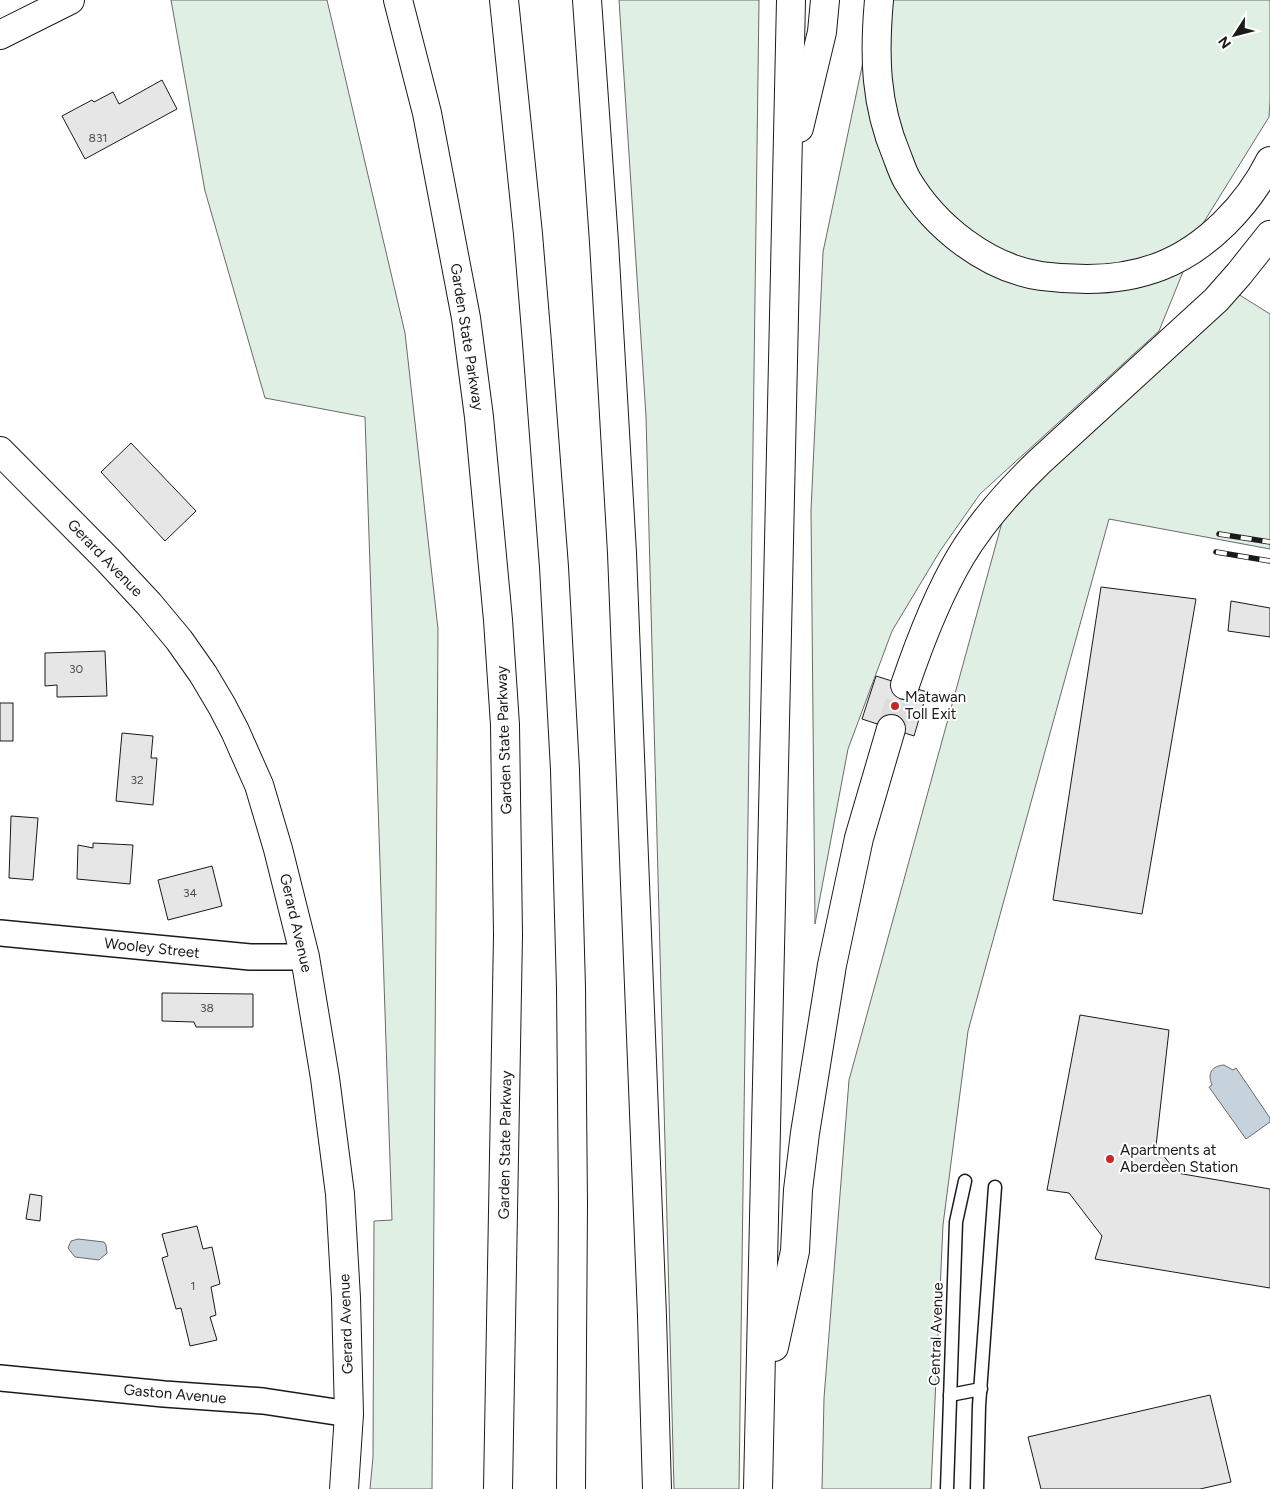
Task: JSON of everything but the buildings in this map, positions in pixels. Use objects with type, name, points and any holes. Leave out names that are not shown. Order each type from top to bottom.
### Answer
[{"type":"main road","points":[[0,35],[70,0]]},
{"type":"main road","name":"Garden State Parkway","points":[[398,0],[427,113],[466,318],[479,417],[498,620],[505,725],[508,935],[498,1489]]},
{"type":"main road","points":[[504,0],[528,234],[536,333],[554,567],[565,770],[572,1052],[571,1489]]},
{"type":"main road","points":[[587,0],[605,252],[622,553],[648,1208],[657,1489]]},
{"type":"main road","points":[[758,1489],[790,0]]},
{"type":"main road","points":[[786,184],[822,32],[825,0]]},
{"type":"main road","points":[[879,0],[876,70],[880,105],[891,143],[906,179],[924,205],[949,231],[978,252],[1010,267],[1040,276],[1104,279],[1133,274],[1161,266],[1190,251],[1214,233],[1252,191],[1270,161]]},
{"type":"main road","points":[[905,685],[916,652],[944,587],[960,556],[997,505],[1039,462],[1216,300],[1250,262],[1270,235]]},
{"type":"main road","name":"Gerard Avenue","points":[[0,451],[150,604],[179,640],[208,682],[235,731],[259,785],[278,849],[305,957],[325,1078],[340,1194],[346,1298],[349,1414],[344,1489]]},
{"type":"main road","points":[[760,1410],[795,1251],[798,1190],[805,1133],[832,965],[859,838],[891,729]]},
{"type":"street","name":"Wooley Street","points":[[0,933],[250,957],[305,957]]},
{"type":"street","name":"Gaston Avenue","points":[[0,1378],[164,1394],[263,1401],[349,1414]]},
{"type":"lane","name":"Central Avenue","points":[[947,1489],[956,1222],[965,1181]]},
{"type":"lane","points":[[977,1489],[980,1389],[995,1187]]},
{"type":"lane","points":[[950,1395],[980,1389]]},
{"type":"green space","points":[[171,0],[327,0],[405,333],[438,629],[432,1489],[370,1489],[373,1457],[374,1221],[392,1220],[365,417],[265,398],[205,191]]},
{"type":"green space","points":[[619,0],[759,0],[739,1489],[674,1489],[646,416]]},
{"type":"green space","points":[[876,0],[1270,0],[1269,117],[1202,225],[1159,331],[980,494],[940,551],[892,631],[848,749],[815,924],[811,510],[823,252]]},
{"type":"green space","points":[[1230,289],[1270,314],[1270,549],[1109,519],[968,1031],[943,1225],[931,1489],[822,1489],[824,1398],[849,1080],[1007,504]]},
{"type":"shaded area","points":[[1224,1065],[1233,1070],[1236,1068],[1270,1118],[1270,1122],[1246,1139],[1209,1087],[1212,1085],[1210,1074],[1212,1071],[1216,1067]]},
{"type":"shaded area","points":[[78,1239],[104,1242],[107,1253],[99,1260],[75,1257],[68,1248],[71,1241]]},
{"type":"tunnel","points":[[891,729],[905,685]]},
{"type":"railway","points":[[1219,534],[1270,542]]},
{"type":"railway","points":[[1216,552],[1270,561]]},
{"type":"place","name":"Matawan Toll Exit","points":[[895,706]]},
{"type":"place","name":"Apartments at Aberdeen Station","points":[[1110,1159]]}]
